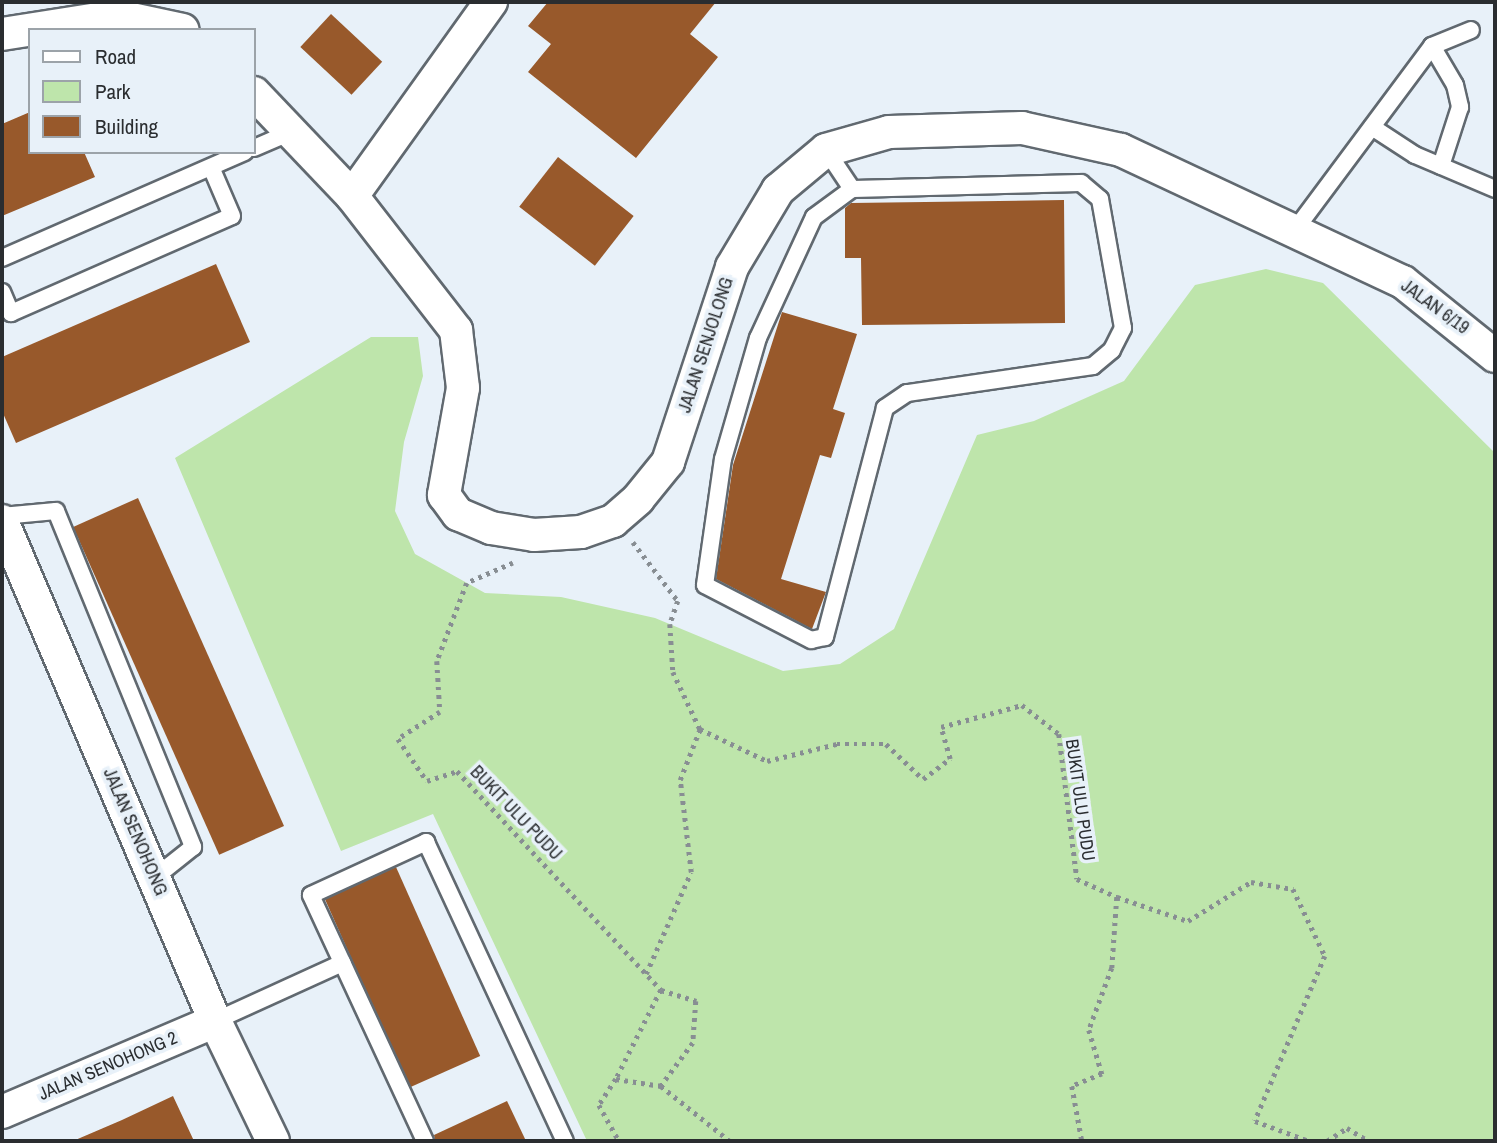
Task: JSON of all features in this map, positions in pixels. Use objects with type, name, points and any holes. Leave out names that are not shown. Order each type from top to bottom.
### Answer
[{"type":"street","points":[[352,196],[491,2]]},
{"type":"street","points":[[40,28],[117,16],[174,28]]},
{"type":"street","points":[[2,34],[28,30]]},
{"type":"street","name":"JALAN SENJOLONG","points":[[256,95],[352,196],[456,330],[463,388],[444,495],[458,514],[534,535],[581,532],[613,521],[668,462],[732,267],[755,223],[778,190],[826,150],[889,132],[945,128],[1076,136],[1209,188],[1292,234]]},
{"type":"street","name":"JALAN 6/19","points":[[1292,234],[1403,282],[1495,356]]},
{"type":"street","name":"JALAN SENOHONG","points":[[2,518],[11,569],[154,878],[215,1021],[273,1141]]},
{"type":"street","name":"JALAN SENOHONG 2","points":[[2,1112],[215,1021]]},
{"type":"lane","points":[[1292,234],[1432,46],[1471,30]]},
{"type":"lane","points":[[1432,46],[1460,107],[1441,166]]},
{"type":"lane","points":[[1372,127],[1441,166],[1495,189]]},
{"type":"lane","points":[[256,147],[291,132]]},
{"type":"lane","points":[[826,150],[852,189]]},
{"type":"lane","points":[[2,258],[240,154]]},
{"type":"lane","points":[[2,292],[11,313],[232,216],[211,167]]},
{"type":"lane","points":[[1089,186],[1100,199],[1123,328],[1093,366],[907,393],[885,408],[825,637],[811,640],[705,585],[705,562],[723,459],[758,338],[814,217],[852,189],[1089,186]]},
{"type":"lane","points":[[2,518],[56,511],[192,847],[154,878]]},
{"type":"lane","points":[[425,1141],[311,895],[426,842],[565,1141]]},
{"type":"lane","points":[[215,1021],[342,962]]},
{"type":"path","points":[[613,521],[678,601],[670,624],[673,673],[700,729],[680,780],[691,872],[646,974]]},
{"type":"path","name":"BUKIT ULU PUDU","points":[[518,560],[467,583],[437,660],[440,712],[398,739],[427,781],[457,771],[661,990]]},
{"type":"path","name":"BUKIT ULU PUDU","points":[[700,729],[767,761],[837,744],[886,744],[923,779],[950,759],[941,727],[1022,705],[1059,734],[1077,879],[1117,897],[1188,921],[1251,882],[1293,889],[1325,956],[1255,1121],[1309,1141]]},
{"type":"path","points":[[1082,1141],[1072,1086],[1102,1074],[1089,1030],[1112,968],[1117,897]]},
{"type":"path","points":[[620,1141],[599,1105],[616,1079],[661,990],[696,1001],[693,1043],[661,1086]]},
{"type":"path","points":[[616,1079],[661,1086],[730,1141]]},
{"type":"path","points":[[1326,1141],[1347,1128],[1369,1141]]},
{"type":"green space","points":[[1266,269],[1323,283],[1495,453],[1495,1141],[587,1141],[433,814],[341,851],[175,458],[371,337],[418,337],[423,376],[404,442],[395,511],[415,554],[485,593],[561,597],[655,618],[783,671],[840,664],[894,629],[977,435],[1034,421],[1124,381],[1195,285]]},
{"type":"building","points":[[548,2],[716,2],[690,34],[718,57],[636,158],[528,72],[551,44],[528,26]]},
{"type":"building","points":[[331,14],[382,62],[352,95],[300,47]]},
{"type":"building","points":[[28,113],[28,154],[85,154],[95,177],[2,216],[2,124]]},
{"type":"building","points":[[558,157],[634,216],[595,266],[519,207]]},
{"type":"building","points":[[1064,200],[1065,323],[862,325],[861,258],[845,258],[845,208],[851,203]]},
{"type":"building","points":[[216,264],[250,342],[16,443],[2,411],[2,357]]},
{"type":"building","points":[[782,312],[857,334],[833,409],[845,413],[831,458],[820,455],[781,579],[826,592],[812,629],[716,579],[733,465]]},
{"type":"building","points":[[138,498],[284,826],[219,855],[73,527]]},
{"type":"building","points":[[396,867],[480,1056],[409,1088],[325,899]]},
{"type":"building","points":[[173,1096],[194,1141],[73,1141],[122,1120]]},
{"type":"building","points":[[507,1101],[526,1141],[435,1141],[434,1135]]}]
